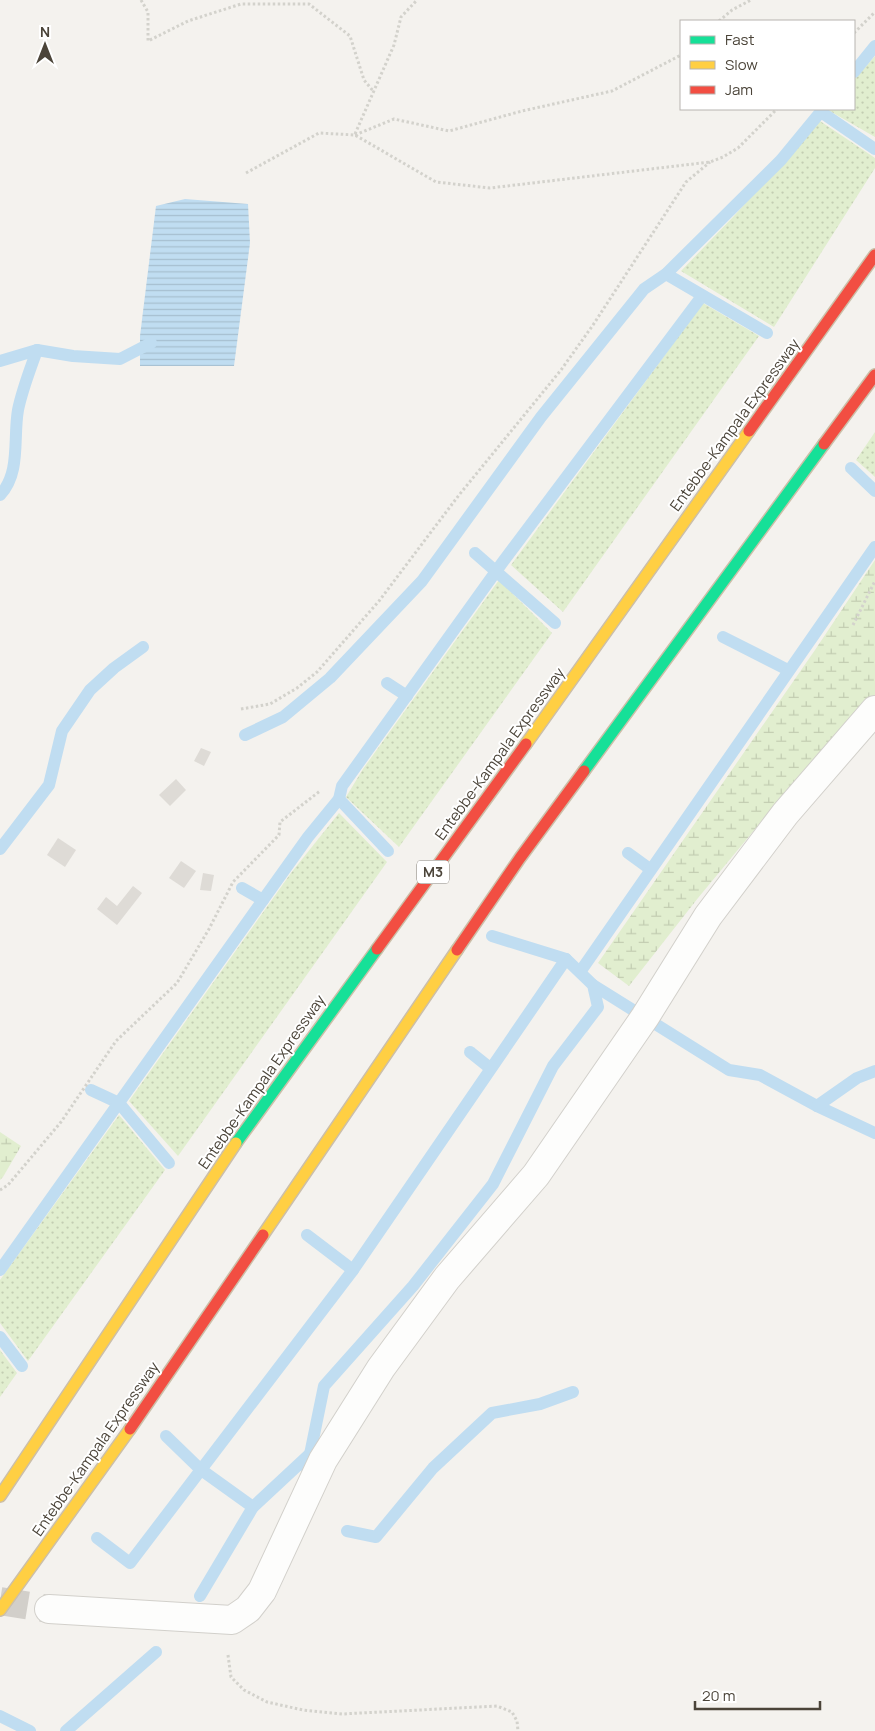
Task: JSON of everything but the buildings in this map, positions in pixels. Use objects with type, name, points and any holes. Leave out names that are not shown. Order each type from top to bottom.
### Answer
[{"type":"highway","name":"Entebbe-Kampala Expressway","points":[[0,1496],[248,1125],[496,786],[875,255]]},
{"type":"highway","name":"Entebbe-Kampala Expressway","points":[[0,1610],[127,1434],[520,858],[875,375]]},
{"type":"street","points":[[49,1609],[232,1620],[248,1609],[262,1592],[324,1460],[380,1368],[447,1278],[536,1175],[645,1017],[708,916],[786,814],[875,710]]},
{"type":"path","points":[[141,0],[148,12],[148,41],[188,21],[241,4],[309,4],[350,36],[364,80],[374,92]]},
{"type":"path","points":[[355,135],[394,46],[401,17],[417,0]]},
{"type":"path","points":[[720,20],[732,10],[751,0]]},
{"type":"path","points":[[855,32],[875,12]]},
{"type":"path","points":[[246,173],[319,133],[355,135],[394,119],[449,131],[522,111],[612,91],[680,56]]},
{"type":"path","points":[[355,135],[436,182],[490,188],[710,162],[723,158],[738,148],[776,110]]},
{"type":"path","points":[[241,709],[270,704],[297,688],[317,672],[379,601],[459,495],[561,370],[593,325],[686,182],[710,162]]},
{"type":"path","points":[[853,625],[875,581]]},
{"type":"path","points":[[0,1190],[8,1185],[61,1122],[116,1041],[177,983],[209,929],[233,882],[279,835],[280,822],[320,791]]},
{"type":"path","points":[[232,1620],[228,1640],[228,1660],[231,1677],[244,1690],[267,1702],[303,1710],[342,1714],[497,1706],[512,1712],[517,1721],[518,1731]]},
{"type":"green space","points":[[875,56],[875,137],[828,110],[855,110],[855,79]]},
{"type":"green space","points":[[820,121],[875,158],[875,168],[774,327],[681,271]]},
{"type":"green space","points":[[703,303],[759,336],[563,612],[511,565]]},
{"type":"green space","points":[[875,432],[875,477],[856,460]]},
{"type":"green space","points":[[875,560],[875,697],[867,711],[794,782],[698,898],[629,986],[598,963],[815,650]]},
{"type":"green space","points":[[499,580],[552,633],[399,847],[346,797],[363,769]]},
{"type":"green space","points":[[339,813],[387,862],[178,1156],[129,1101],[291,873]]},
{"type":"green space","points":[[119,1115],[165,1170],[28,1361],[0,1323],[0,1280]]},
{"type":"green space","points":[[0,1132],[21,1146],[0,1180]]},
{"type":"green space","points":[[0,1350],[17,1373],[0,1397]]},
{"type":"water","points":[[185,199],[248,204],[250,243],[234,366],[140,366],[140,336],[156,206]]},
{"type":"waterway","points":[[855,71],[875,46]]},
{"type":"waterway","points":[[245,735],[283,717],[330,678],[422,581],[541,417],[644,289],[666,274],[781,160],[822,110]]},
{"type":"waterway","points":[[821,112],[875,149]]},
{"type":"waterway","points":[[666,274],[767,333]]},
{"type":"waterway","points":[[0,1270],[308,837],[339,799],[342,786],[502,563],[702,296]]},
{"type":"waterway","points":[[0,361],[37,350],[73,356],[120,359],[151,343]]},
{"type":"waterway","points":[[0,495],[7,486],[14,466],[18,410],[37,350]]},
{"type":"waterway","points":[[851,468],[875,491]]},
{"type":"waterway","points":[[580,972],[875,547]]},
{"type":"waterway","points":[[475,553],[555,623]]},
{"type":"waterway","points":[[723,637],[788,670]]},
{"type":"waterway","points":[[0,849],[49,785],[62,731],[90,690],[114,668],[143,647]]},
{"type":"waterway","points":[[387,683],[407,696]]},
{"type":"waterway","points":[[339,799],[388,851]]},
{"type":"waterway","points":[[628,853],[650,869]]},
{"type":"waterway","points":[[242,888],[263,900]]},
{"type":"waterway","points":[[307,1469],[324,1386],[413,1286],[493,1184],[553,1066],[598,1007],[593,985],[566,959],[492,936]]},
{"type":"waterway","points":[[97,1538],[130,1563],[353,1270],[566,959]]},
{"type":"waterway","points":[[593,985],[729,1070],[760,1075],[817,1106],[875,1133]]},
{"type":"waterway","points":[[470,1052],[490,1068]]},
{"type":"waterway","points":[[817,1106],[857,1078],[875,1071]]},
{"type":"waterway","points":[[91,1090],[119,1103],[169,1163]]},
{"type":"waterway","points":[[307,1235],[353,1270]]},
{"type":"waterway","points":[[0,1337],[22,1366]]},
{"type":"waterway","points":[[347,1531],[376,1537],[433,1468],[492,1413],[540,1404],[573,1392]]},
{"type":"waterway","points":[[166,1436],[200,1469],[253,1507]]},
{"type":"waterway","points":[[200,1596],[253,1507],[311,1453]]},
{"type":"waterway","points":[[66,1731],[156,1652]]},
{"type":"waterway","points":[[0,1716],[30,1731]]},
{"type":"tunnel","points":[[0,1601],[49,1609]]},
{"type":"traffic: fast","points":[[584,771],[824,444]]},
{"type":"traffic: fast","points":[[236,1143],[377,949]]},
{"type":"traffic: slow","points":[[526,744],[749,431]]},
{"type":"traffic: slow","points":[[263,1235],[457,950]]},
{"type":"traffic: slow","points":[[0,1496],[236,1143]]},
{"type":"traffic: slow","points":[[0,1610],[130,1429]]},
{"type":"traffic: jam","points":[[749,431],[875,255]]},
{"type":"traffic: jam","points":[[824,444],[875,375]]},
{"type":"traffic: jam","points":[[377,949],[526,744]]},
{"type":"traffic: jam","points":[[457,950],[520,858],[584,771]]},
{"type":"traffic: jam","points":[[130,1429],[263,1235]]}]
